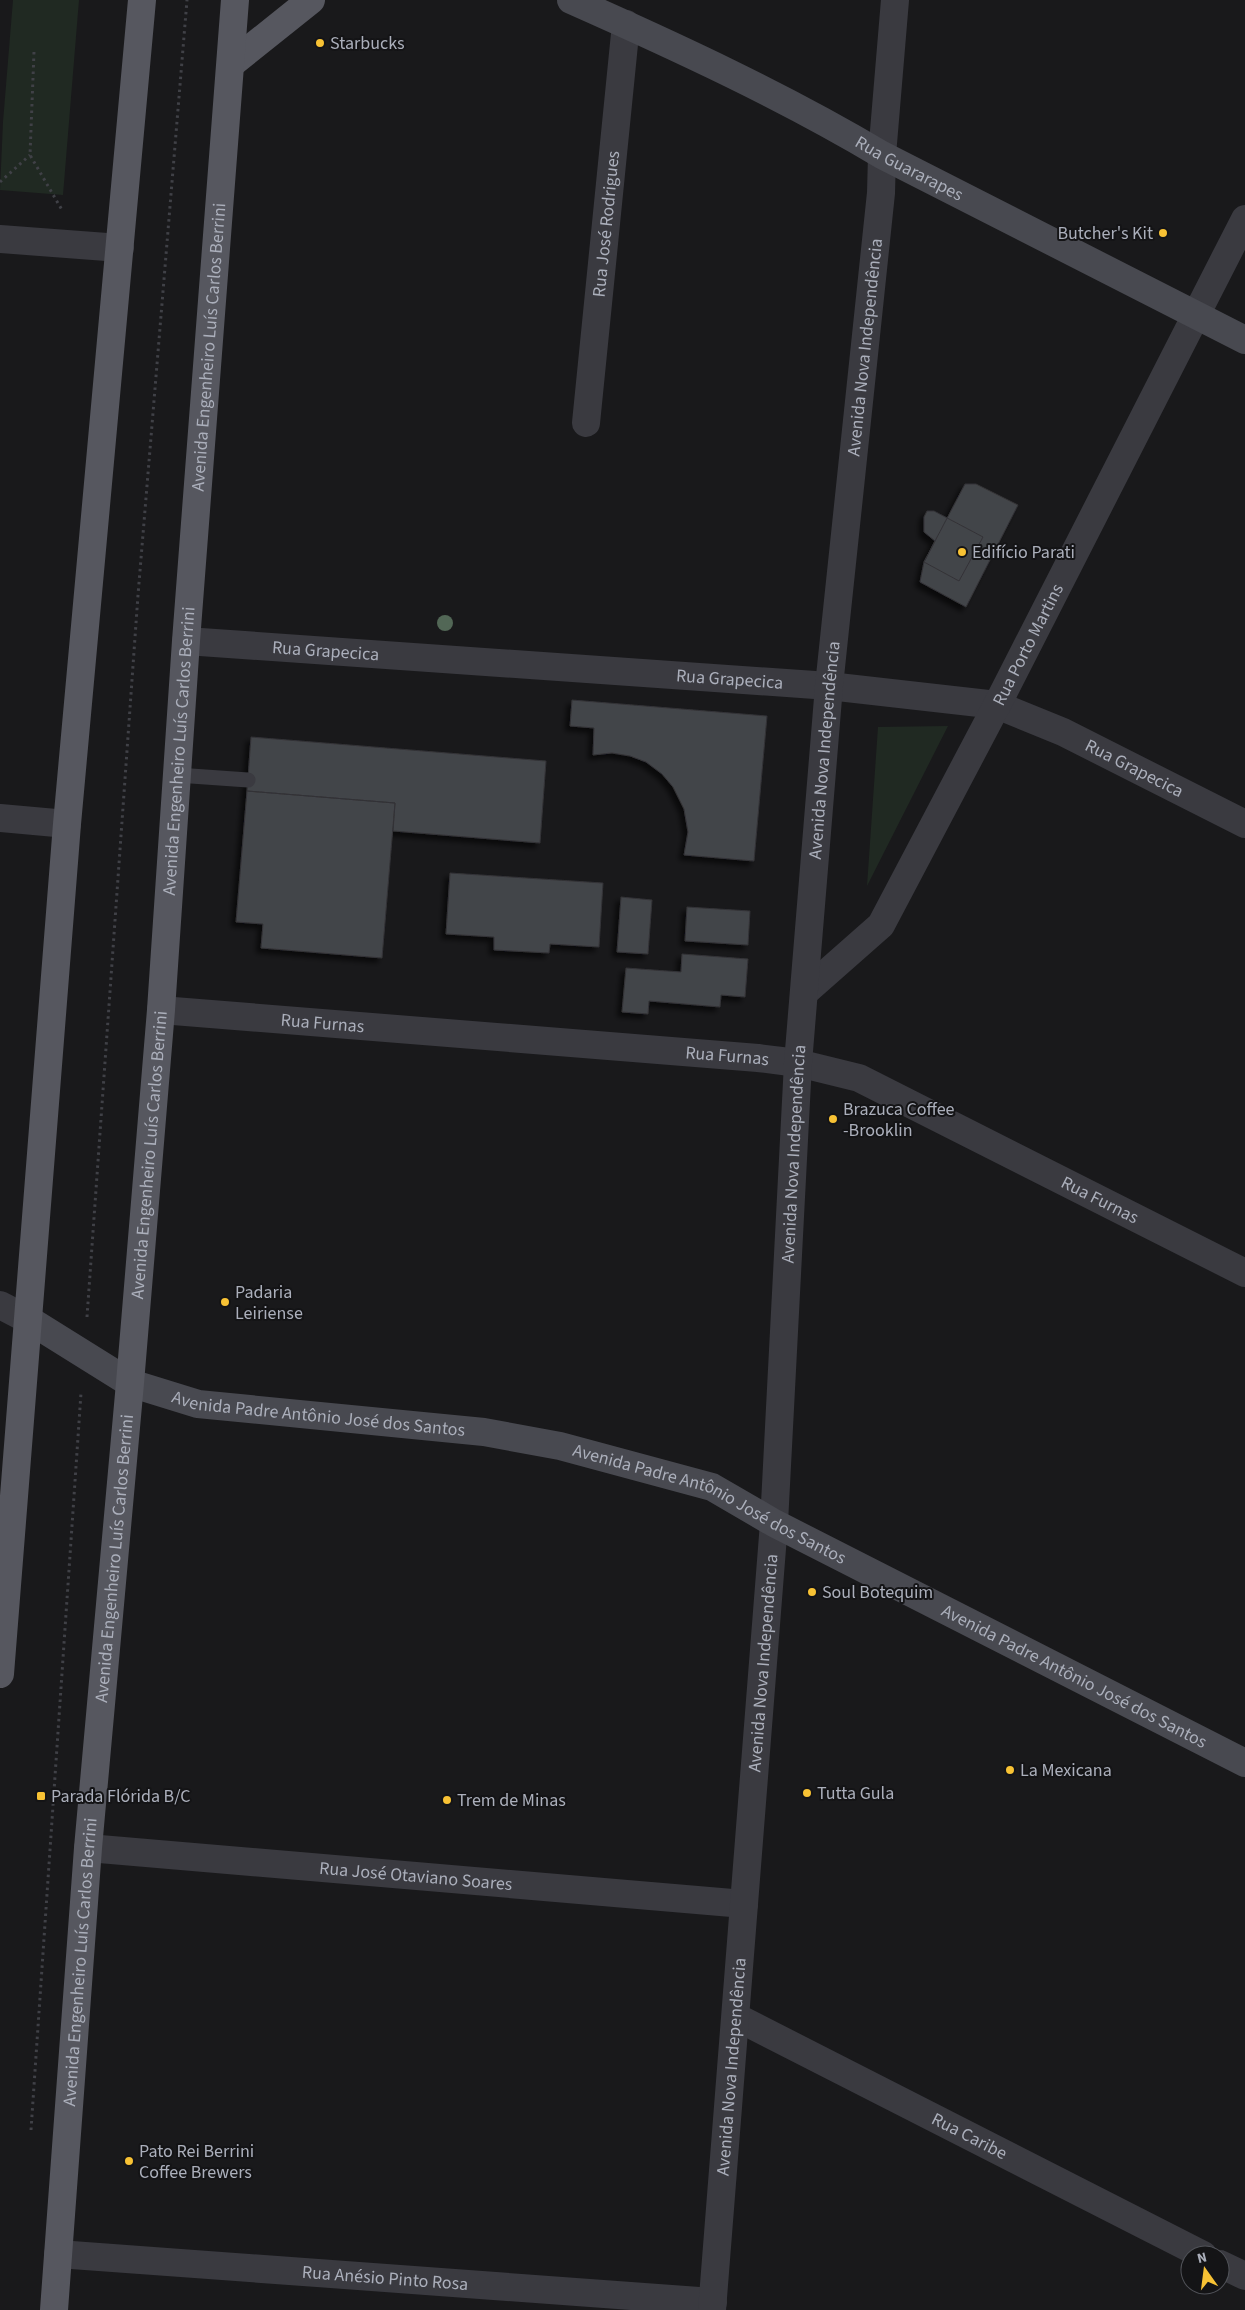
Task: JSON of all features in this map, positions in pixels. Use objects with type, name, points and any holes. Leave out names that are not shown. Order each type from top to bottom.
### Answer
[{"type":"main road","points":[[0,1674],[8,1473],[29,1320],[34,1227],[67,824],[142,0]]},
{"type":"main road","name":"Avenida Engenheiro Luís Carlos Berrini","points":[[54,2310],[88,1848],[161,1010],[186,641],[235,0]]},
{"type":"main road","points":[[231,64],[311,0]]},
{"type":"street","name":"Rua Guararapes","points":[[571,0],[626,24],[830,124],[882,155],[1245,340]]},
{"type":"street","name":"Avenida Nova Independência","points":[[712,2306],[774,1523],[798,1062],[829,686],[881,193],[882,155],[895,0]]},
{"type":"street","name":"Rua José Rodrigues","points":[[586,423],[626,24]]},
{"type":"street","name":"Rua Porto Martins","points":[[805,992],[881,925],[997,705],[1245,219]]},
{"type":"street","points":[[0,240],[120,248]]},
{"type":"street","name":"Rua Grapecica","points":[[186,641],[829,686],[997,705],[1063,732],[1245,824]]},
{"type":"street","points":[[0,818],[67,824]]},
{"type":"street","name":"Rua Furnas","points":[[161,1010],[798,1062],[859,1078],[1245,1273]]},
{"type":"street","points":[[0,1305],[29,1320]]},
{"type":"street","name":"Avenida Padre Antônio José dos Santos","points":[[29,1320],[130,1383],[198,1404],[484,1432],[560,1446],[712,1487],[774,1523],[1245,1763]]},
{"type":"street","name":"Rua José Otaviano Soares","points":[[88,1848],[744,1904]]},
{"type":"street","name":"Rua Caribe","points":[[736,2017],[1183,2245]]},
{"type":"street","name":"Rua Anésio Pinto Rosa","points":[[58,2254],[712,2306]]},
{"type":"street","points":[[1230,2269],[1245,2276]]},
{"type":"lane","points":[[177,776],[248,780]]},
{"type":"path","points":[[30,2132],[138,585],[188,0]]},
{"type":"path","points":[[34,52],[30,155],[82,245]]},
{"type":"path","points":[[0,182],[30,155]]},
{"type":"shaded area","points":[[13,0],[79,0],[63,195],[0,190],[3,122]]},
{"type":"shaded area","points":[[948,726],[867,886],[878,727]]},
{"type":"building","name":"Edifício Parati","points":[[965,484],[976,484],[1018,505],[966,607],[920,582],[924,562]]},
{"type":"building","points":[[927,511],[934,511],[983,537],[959,581],[924,562],[935,541],[924,532],[924,517]]},
{"type":"building","points":[[572,700],[767,716],[754,861],[684,855],[688,832],[684,809],[673,787],[662,774],[646,762],[630,756],[612,753],[593,755],[594,728],[570,726]]},
{"type":"building","points":[[251,737],[546,761],[540,843],[393,831],[395,803],[247,791]]},
{"type":"building","points":[[247,791],[395,803],[382,958],[261,948],[263,924],[236,922]]},
{"type":"building","points":[[450,873],[603,883],[599,947],[550,944],[549,953],[494,950],[494,937],[446,934]]},
{"type":"building","points":[[621,897],[652,900],[648,954],[617,952]]},
{"type":"building","points":[[687,907],[750,911],[748,945],[685,941]]},
{"type":"building","points":[[682,954],[748,959],[745,997],[721,995],[720,1007],[649,1001],[648,1014],[622,1012],[626,968],[681,972]]},
{"type":"place","name":"Starbucks","points":[[320,43]]},
{"type":"place","name":"Butcher's Kit","points":[[1163,233]]},
{"type":"place","name":"Edifício Parati","points":[[962,552]]},
{"type":"place","name":"Brazuca Coffee -Brooklin","points":[[833,1119]]},
{"type":"place","name":"Padaria Leiriense","points":[[225,1302]]},
{"type":"place","name":"Soul Botequim","points":[[812,1592]]},
{"type":"place","name":"La Mexicana","points":[[1010,1770]]},
{"type":"place","name":"Tutta Gula","points":[[807,1793]]},
{"type":"place","name":"Parada Flórida B/C","points":[[41,1796]]},
{"type":"place","name":"Trem de Minas","points":[[447,1800]]},
{"type":"place","name":"Pato Rei Berrini Coffee Brewers","points":[[129,2161]]}]
